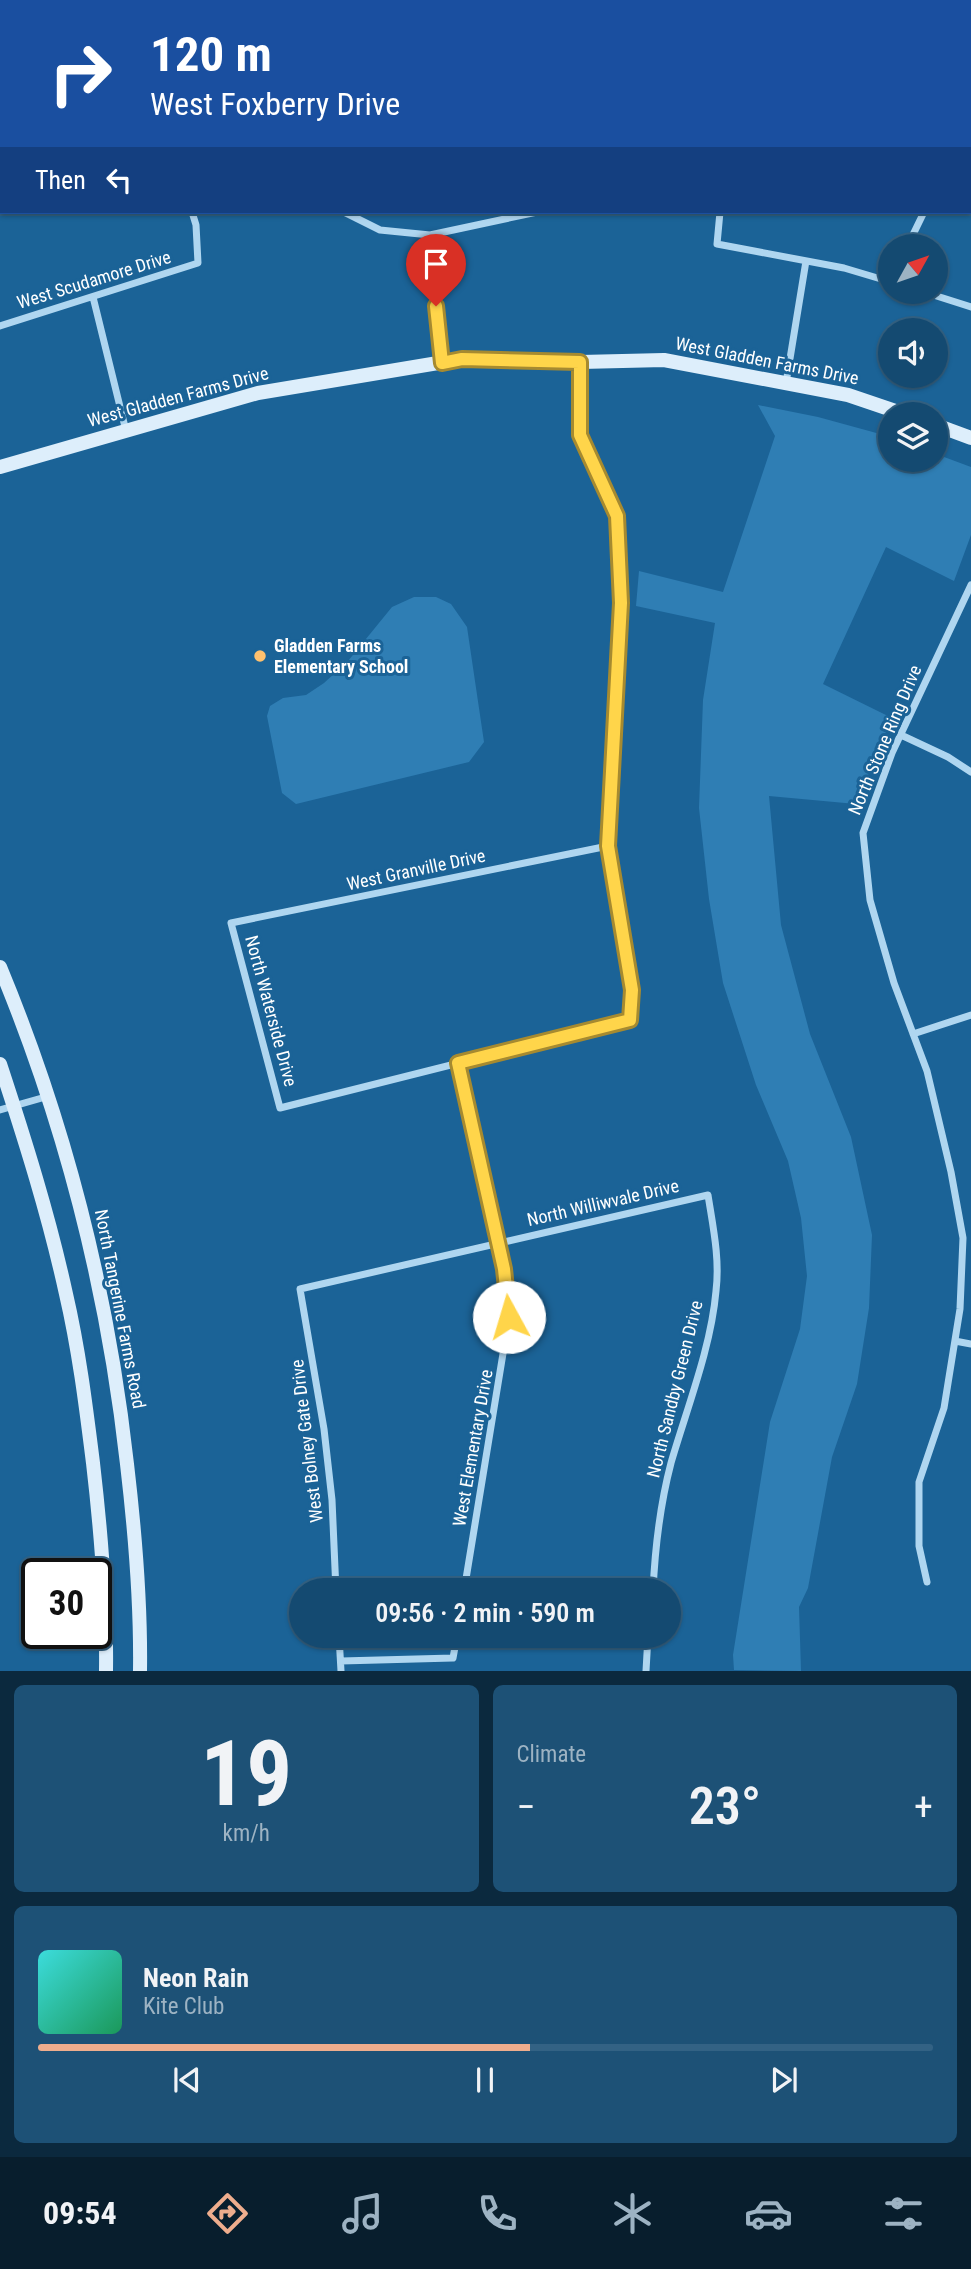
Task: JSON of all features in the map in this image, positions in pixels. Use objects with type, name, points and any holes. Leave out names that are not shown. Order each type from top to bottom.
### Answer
[{"type":"main road","name":"West Gladden Farms Drive","points":[[0,467],[258,393],[462,359],[580,362],[664,360],[848,395],[878,405]]},
{"type":"main road","points":[[948,429],[971,438]]},
{"type":"main road","name":"North Tangerine Farms Road","points":[[0,967],[49,1096],[100,1289],[119,1393],[135,1528],[140,1671]]},
{"type":"main road","points":[[0,1064],[7,1108],[47,1216],[67,1296],[85,1400],[101,1530],[106,1671]]},
{"type":"street","name":"West Scudamore Drive","points":[[0,326],[198,264],[196,225],[193,214]]},
{"type":"street","points":[[348,214],[380,230],[430,235],[528,214]]},
{"type":"street","points":[[720,214],[717,244],[844,268],[878,278]]},
{"type":"street","points":[[913,234],[923,214]]},
{"type":"street","points":[[430,235],[442,363]]},
{"type":"street","points":[[786,383],[806,261]]},
{"type":"street","points":[[93,296],[126,431]]},
{"type":"street","points":[[948,300],[971,307]]},
{"type":"street","points":[[458,1063],[630,1020],[632,990],[608,846],[621,603],[617,516],[580,435],[580,362]]},
{"type":"street","name":"North Stone Ring Drive","points":[[927,1583],[919,1546],[919,1482],[944,1408],[960,1309],[963,1238],[927,1070],[894,983],[870,900],[863,833],[901,735],[971,585]]},
{"type":"street","points":[[901,735],[948,757],[971,772]]},
{"type":"street","name":"West Granville Drive","points":[[231,922],[608,846]]},
{"type":"street","name":"North Waterside Drive","points":[[231,922],[280,1108],[458,1063]]},
{"type":"street","points":[[913,1034],[971,1015]]},
{"type":"street","name":"West Elementary Drive","points":[[458,1063],[499,1242],[509,1317],[466,1578]]},
{"type":"street","points":[[7,1108],[49,1096]]},
{"type":"street","name":"North Williwvale Drive","points":[[300,1289],[708,1195]]},
{"type":"street","name":"North Sandby Green Drive","points":[[654,1578],[655,1542],[671,1465],[713,1318],[717,1289],[717,1256],[708,1195]]},
{"type":"street","name":"West Bolney Gate Drive","points":[[300,1289],[324,1429],[332,1500],[335,1578]]},
{"type":"street","points":[[955,1341],[971,1345]]},
{"type":"street","points":[[340,1648],[341,1671]]},
{"type":"street","points":[[341,1661],[453,1658],[455,1648]]},
{"type":"street","points":[[646,1671],[647,1648]]},
{"type":"shaded area","points":[[758,405],[818,417],[878,433],[878,472],[948,472],[948,458],[971,467],[971,535],[954,581],[886,547],[823,684],[892,718],[856,804],[769,796],[781,925],[810,1034],[851,1137],[872,1235],[869,1308],[857,1384],[832,1457],[808,1588],[799,1607],[801,1671],[734,1670],[733,1655],[770,1422],[800,1329],[807,1276],[801,1218],[788,1161],[756,1085],[723,983],[709,899],[699,808],[703,700],[715,623],[636,606],[639,571],[723,592],[775,436]]},
{"type":"shaded area","points":[[414,597],[436,597],[451,604],[467,627],[484,742],[469,762],[296,804],[282,793],[267,716],[270,706],[283,698],[306,695],[324,683],[348,661],[392,607]]},
{"type":"place","name":"Gladden Farms Elementary School","points":[[260,656]]},
{"type":"route","points":[[436,306],[442,363],[462,359],[580,362],[580,435],[617,516],[621,603],[608,846],[632,990],[630,1020],[458,1063],[504,1269],[509,1317]]}]
